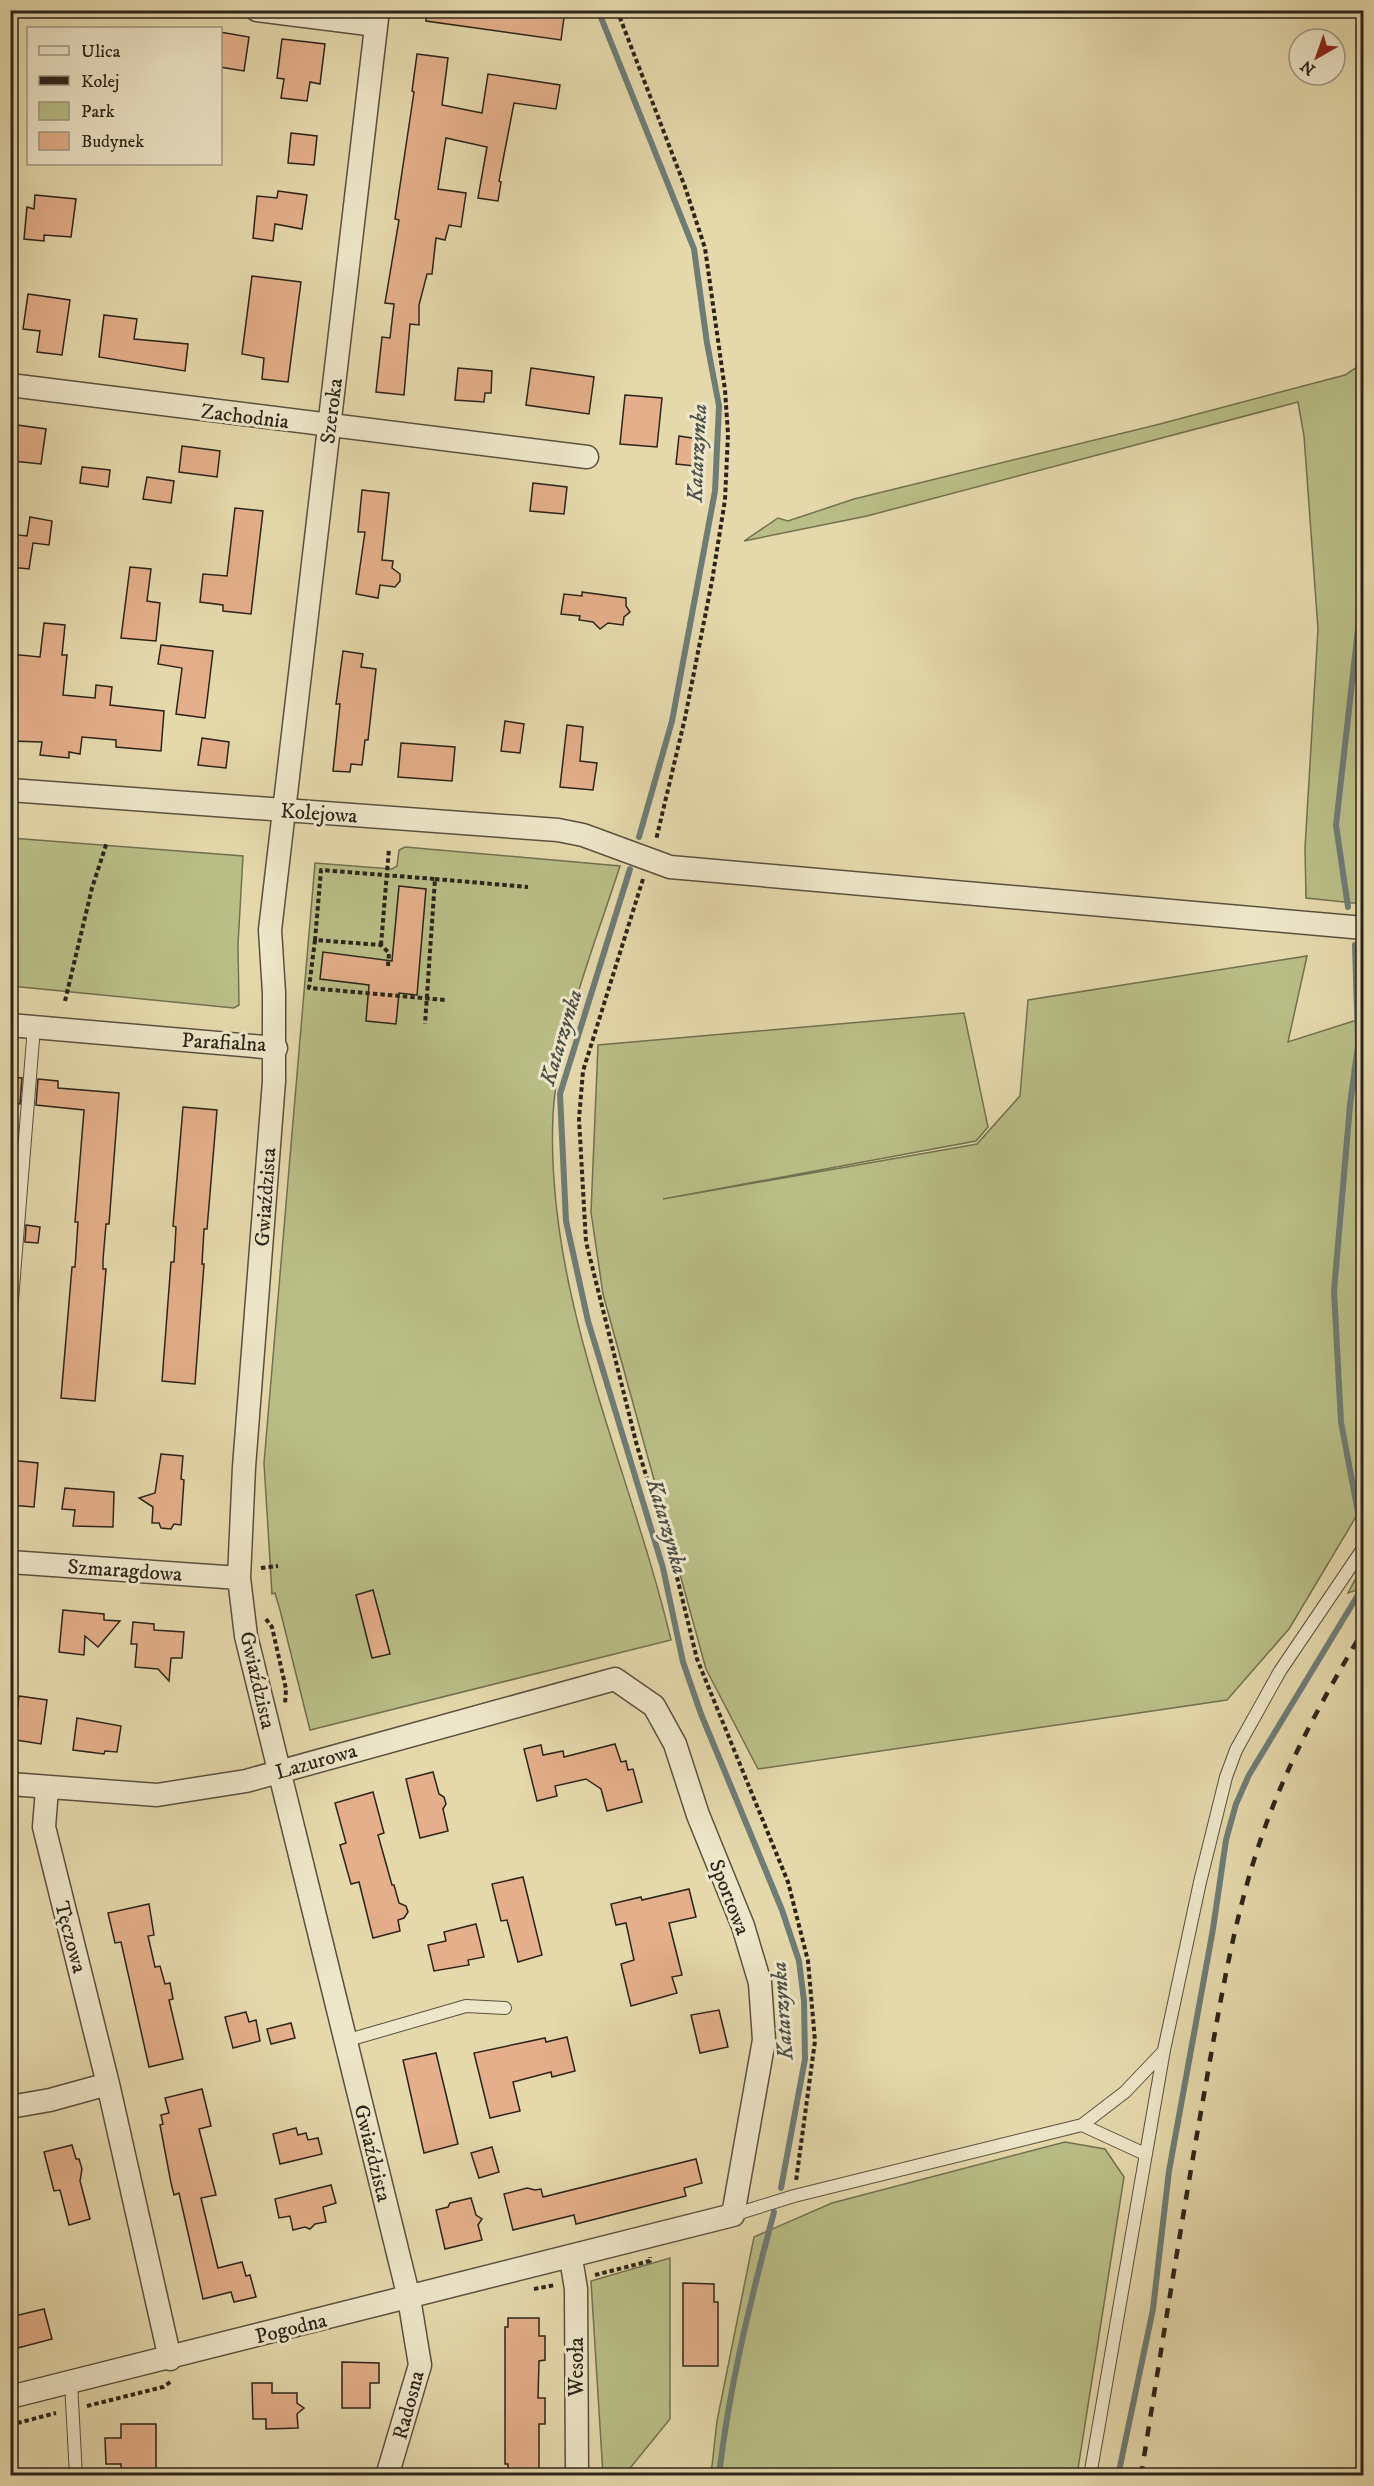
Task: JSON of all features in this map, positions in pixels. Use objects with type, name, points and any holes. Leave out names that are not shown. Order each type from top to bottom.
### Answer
[{"type":"street","points":[[257,10],[377,18]]},
{"type":"street","name":"Szeroka","points":[[282,811],[377,18]]},
{"type":"street","name":"Zachodnia","points":[[10,385],[329,427],[587,457]]},
{"type":"street","name":"Kolejowa","points":[[10,790],[558,830],[583,835],[670,867],[1364,928]]},
{"type":"street","name":"Parafialna","points":[[10,1025],[276,1048],[270,930],[282,841],[282,811]]},
{"type":"street","name":"Gwiaździsta","points":[[276,1048],[244,1467],[249,1573],[246,1636],[409,2298]]},
{"type":"street","name":"Szmaragdowa","points":[[10,1562],[249,1573]]},
{"type":"street","name":"Lazurowa","points":[[10,1784],[47,1789],[157,1795],[246,1781],[615,1679]]},
{"type":"street","name":"Sportowa","points":[[615,1679],[654,1706],[675,1743],[698,1815],[742,1926],[760,1983],[764,2040],[733,2215]]},
{"type":"street","name":"Tęczowa","points":[[47,1789],[44,1827],[176,2367]]},
{"type":"street","points":[[10,2107],[50,2100],[108,2084]]},
{"type":"street","name":"Pogodna","points":[[10,2397],[71,2382],[176,2367],[409,2298],[733,2215]]},
{"type":"street","name":"Wesoła","points":[[570,2258],[576,2289],[577,2475]]},
{"type":"street","name":"Radosna","points":[[387,2475],[420,2365],[409,2298]]},
{"type":"lane","points":[[10,1325],[34,1027]]},
{"type":"lane","points":[[1090,2475],[1164,2050],[1200,1882],[1236,1750],[1280,1671],[1364,1547]]},
{"type":"lane","points":[[345,2041],[466,2006],[505,2008]]},
{"type":"lane","points":[[733,2215],[794,2196],[1082,2125],[1125,2092],[1164,2050]]},
{"type":"lane","points":[[1082,2125],[1145,2154]]},
{"type":"lane","points":[[71,2382],[76,2475]]},
{"type":"path","points":[[617,10],[685,187],[705,248],[725,390],[728,434],[725,500],[712,581],[685,718],[660,824]]},
{"type":"path","points":[[64,1001],[92,888],[107,842]]},
{"type":"path","points":[[381,945],[389,848]]},
{"type":"path","points":[[445,1000],[309,988],[321,870],[528,887]]},
{"type":"path","points":[[424,1024],[435,879]]},
{"type":"path","points":[[638,895],[592,1036],[583,1071],[579,1119],[586,1242],[637,1446],[675,1569],[697,1659],[788,1882],[808,1961],[815,2041],[794,2196]]},
{"type":"path","points":[[315,940],[381,945],[389,953],[388,966]]},
{"type":"path","points":[[249,1573],[278,1566]]},
{"type":"path","points":[[261,1614],[273,1627],[286,1689],[283,1712]]},
{"type":"path","points":[[588,2276],[650,2261]]},
{"type":"path","points":[[82,2408],[163,2386],[176,2367]]},
{"type":"path","points":[[10,2425],[66,2410]]},
{"type":"green space","points":[[1363,363],[1363,904],[1306,898],[1305,848],[1318,629],[1304,436],[1298,402],[867,516],[744,541],[778,518],[788,521],[854,499],[1156,425],[1345,375]]},
{"type":"green space","points":[[11,838],[243,856],[238,945],[239,1005],[234,1008],[11,986]]},
{"type":"green space","points":[[405,847],[620,866],[579,989],[562,1054],[553,1115],[554,1183],[562,1249],[576,1315],[654,1575],[671,1640],[310,1730],[280,1610],[275,1593],[272,1594],[264,1463],[315,863],[392,869],[397,866],[399,850]]},
{"type":"green space","points":[[1307,956],[1288,1042],[1363,1018],[1363,1505],[1289,1629],[1227,1700],[758,1769],[706,1669],[603,1294],[591,1212],[598,1045],[964,1013],[988,1127],[976,1141],[663,1199],[977,1144],[1020,1096],[1028,1000]]},
{"type":"green space","points":[[1363,1565],[1363,1588],[1348,1593]]},
{"type":"green space","points":[[1065,2142],[1105,2149],[1124,2177],[1077,2475],[711,2475],[717,2421],[754,2237],[832,2203]]},
{"type":"green space","points":[[670,2258],[670,2419],[626,2473],[673,2469],[680,2475],[603,2475],[591,2281]]},
{"type":"building","points":[[427,10],[565,10],[561,40],[426,21]]},
{"type":"building","points":[[222,32],[249,37],[244,71],[222,67]]},
{"type":"building","points":[[282,39],[325,44],[320,84],[310,82],[307,101],[281,98],[284,79],[277,78]]},
{"type":"building","points":[[417,54],[448,58],[442,105],[482,113],[488,74],[560,85],[556,109],[514,103],[499,181],[501,182],[498,201],[478,198],[487,147],[446,138],[438,189],[466,193],[461,227],[449,225],[445,240],[436,238],[432,274],[427,274],[419,305],[419,325],[410,324],[404,395],[376,392],[382,337],[390,338],[394,304],[385,303],[399,220],[395,219],[414,92],[412,91]]},
{"type":"building","points":[[291,133],[317,136],[314,165],[288,163]]},
{"type":"building","points":[[278,191],[307,195],[302,229],[275,224],[273,241],[253,238],[257,196],[277,198]]},
{"type":"building","points":[[35,195],[76,199],[71,237],[44,235],[44,241],[24,239],[27,207],[34,209]]},
{"type":"building","points":[[252,276],[301,282],[288,382],[262,379],[264,358],[242,354]]},
{"type":"building","points":[[28,294],[70,300],[62,355],[37,352],[40,331],[23,329]]},
{"type":"building","points":[[104,315],[137,319],[134,339],[188,344],[185,371],[99,357]]},
{"type":"building","points":[[458,368],[492,371],[491,393],[485,393],[484,402],[455,400]]},
{"type":"building","points":[[531,368],[594,377],[589,414],[526,405]]},
{"type":"building","points":[[625,395],[662,398],[657,447],[620,444]]},
{"type":"building","points":[[17,425],[46,429],[41,464],[13,461]]},
{"type":"building","points":[[679,436],[698,439],[695,466],[676,464]]},
{"type":"building","points":[[182,446],[220,451],[217,477],[179,472]]},
{"type":"building","points":[[82,467],[110,470],[108,487],[80,483]]},
{"type":"building","points":[[147,477],[174,481],[171,503],[143,499]]},
{"type":"building","points":[[533,483],[567,487],[564,514],[530,511]]},
{"type":"building","points":[[362,490],[389,493],[382,560],[393,561],[392,568],[400,574],[400,581],[395,587],[380,585],[378,598],[356,594],[365,532],[358,532]]},
{"type":"building","points":[[235,508],[263,511],[251,614],[223,611],[223,605],[200,602],[203,574],[227,576]]},
{"type":"building","points":[[30,517],[52,521],[49,545],[33,543],[29,569],[10,567],[10,534],[27,536]]},
{"type":"building","points":[[130,567],[151,569],[147,601],[160,603],[156,641],[121,638]]},
{"type":"building","points":[[582,592],[626,598],[626,606],[630,612],[624,617],[623,625],[608,623],[600,629],[593,622],[579,620],[580,616],[561,614],[564,594],[582,596]]},
{"type":"building","points":[[44,623],[65,625],[62,655],[67,655],[63,695],[95,698],[96,685],[112,687],[110,705],[164,711],[161,751],[116,747],[116,740],[82,737],[80,754],[69,752],[69,758],[40,755],[42,742],[10,741],[10,654],[40,657]]},
{"type":"building","points":[[161,645],[213,651],[205,718],[176,714],[182,668],[158,664]]},
{"type":"building","points":[[343,651],[363,654],[361,667],[376,669],[368,740],[365,740],[362,765],[351,764],[350,772],[333,771],[340,704],[336,704]]},
{"type":"building","points":[[505,721],[524,724],[520,753],[501,751]]},
{"type":"building","points":[[567,725],[583,727],[580,761],[597,763],[593,790],[560,787]]},
{"type":"building","points":[[202,738],[229,742],[226,768],[198,765]]},
{"type":"building","points":[[401,743],[455,747],[452,781],[398,777]]},
{"type":"building","points":[[399,886],[426,889],[417,995],[399,993],[396,1024],[366,1021],[369,985],[320,979],[323,952],[392,961]]},
{"type":"building","points":[[10,1077],[22,1078],[20,1104],[10,1103]]},
{"type":"building","points":[[38,1079],[58,1081],[58,1088],[119,1093],[109,1224],[106,1224],[103,1260],[103,1269],[106,1269],[95,1401],[61,1398],[72,1267],[75,1267],[78,1222],[75,1222],[84,1110],[36,1105]]},
{"type":"building","points":[[183,1107],[217,1110],[207,1229],[204,1229],[202,1264],[204,1264],[195,1384],[162,1381],[171,1262],[174,1262],[176,1227],[173,1226]]},
{"type":"building","points":[[26,1225],[40,1227],[38,1243],[25,1242]]},
{"type":"building","points":[[161,1454],[183,1456],[181,1525],[174,1524],[171,1529],[161,1528],[159,1523],[152,1523],[153,1507],[139,1498],[155,1493]]},
{"type":"building","points":[[10,1460],[38,1463],[34,1507],[10,1505]]},
{"type":"building","points":[[65,1488],[114,1492],[113,1527],[73,1526],[75,1510],[62,1509]]},
{"type":"building","points":[[373,1590],[390,1654],[372,1658],[356,1595]]},
{"type":"building","points":[[63,1610],[104,1614],[104,1620],[120,1621],[98,1647],[85,1636],[84,1655],[59,1652]]},
{"type":"building","points":[[133,1622],[154,1624],[154,1630],[184,1632],[182,1658],[171,1658],[169,1681],[158,1669],[135,1667],[137,1644],[131,1644]]},
{"type":"building","points":[[19,1696],[47,1700],[41,1744],[10,1739],[10,1711],[17,1711]]},
{"type":"building","points":[[77,1718],[121,1726],[117,1752],[105,1751],[104,1754],[73,1750]]},
{"type":"building","points":[[615,1744],[621,1762],[626,1761],[628,1770],[633,1769],[642,1802],[607,1811],[601,1789],[586,1779],[555,1786],[557,1796],[537,1801],[524,1749],[541,1745],[543,1755],[563,1751],[564,1757]]},
{"type":"building","points":[[433,1772],[439,1794],[444,1797],[446,1804],[443,1809],[448,1831],[420,1838],[406,1779]]},
{"type":"building","points":[[373,1792],[384,1833],[378,1835],[392,1885],[394,1885],[399,1903],[406,1906],[408,1912],[404,1918],[398,1920],[400,1931],[373,1938],[359,1882],[351,1884],[340,1845],[346,1843],[335,1803]]},
{"type":"building","points":[[523,1877],[542,1955],[518,1962],[507,1920],[501,1921],[492,1884]]},
{"type":"building","points":[[689,1889],[696,1917],[669,1923],[682,1975],[672,1977],[677,1993],[631,2006],[621,1964],[634,1960],[626,1923],[616,1925],[611,1904],[641,1897],[642,1900]]},
{"type":"building","points":[[149,1904],[154,1935],[148,1936],[155,1967],[160,1966],[165,1984],[170,1983],[173,1999],[169,2000],[183,2059],[149,2067],[121,1942],[115,1943],[108,1913]]},
{"type":"building","points":[[476,1924],[484,1957],[468,1960],[469,1965],[434,1971],[428,1945],[446,1941],[444,1932]]},
{"type":"building","points":[[719,2010],[728,2047],[700,2053],[691,2015]]},
{"type":"building","points":[[246,2012],[249,2022],[256,2020],[260,2041],[233,2048],[225,2017]]},
{"type":"building","points":[[291,2023],[295,2038],[271,2044],[267,2029]]},
{"type":"building","points":[[567,2037],[575,2071],[552,2077],[551,2072],[513,2082],[520,2111],[490,2118],[474,2053],[545,2038],[546,2042]]},
{"type":"building","points":[[436,2053],[458,2144],[424,2153],[403,2060]]},
{"type":"building","points":[[202,2089],[211,2126],[199,2129],[216,2195],[201,2198],[218,2268],[242,2262],[246,2276],[250,2275],[256,2297],[234,2302],[231,2292],[203,2299],[179,2193],[174,2195],[171,2183],[160,2125],[163,2124],[161,2115],[169,2113],[165,2098]]},
{"type":"building","points":[[296,2128],[298,2135],[306,2133],[308,2140],[318,2138],[322,2154],[280,2164],[273,2134]]},
{"type":"building","points":[[72,2145],[82,2169],[80,2181],[90,2219],[69,2225],[60,2190],[54,2191],[44,2152]]},
{"type":"building","points":[[492,2147],[499,2172],[479,2178],[471,2153]]},
{"type":"building","points":[[696,2159],[702,2183],[684,2188],[686,2196],[576,2224],[574,2215],[513,2230],[504,2194],[527,2188],[541,2189],[543,2197]]},
{"type":"building","points":[[331,2185],[336,2203],[323,2207],[326,2222],[315,2224],[310,2229],[305,2227],[293,2230],[290,2216],[279,2218],[275,2199]]},
{"type":"building","points":[[471,2198],[476,2215],[482,2219],[478,2225],[482,2240],[445,2249],[436,2210],[448,2207],[450,2203]]},
{"type":"building","points":[[683,2283],[714,2284],[714,2302],[718,2302],[718,2366],[683,2366]]},
{"type":"building","points":[[44,2309],[52,2339],[10,2350],[10,2317]]},
{"type":"building","points":[[508,2318],[539,2318],[539,2336],[545,2336],[545,2360],[539,2361],[538,2398],[545,2398],[545,2424],[539,2424],[539,2475],[508,2475],[508,2464],[505,2464],[505,2327],[508,2327]]},
{"type":"building","points":[[342,2362],[379,2363],[379,2383],[370,2383],[370,2408],[342,2408]]},
{"type":"building","points":[[252,2383],[272,2383],[272,2393],[297,2393],[297,2403],[304,2408],[297,2414],[298,2428],[266,2429],[266,2419],[253,2419]]},
{"type":"building","points":[[121,2424],[156,2424],[156,2475],[121,2475],[121,2464],[106,2464],[105,2438],[121,2438]]},
{"type":"waterway","name":"Katarzynka","points":[[598,10],[694,249],[707,343],[719,406],[715,491],[672,721],[639,837]]},
{"type":"waterway","points":[[1348,907],[1336,825],[1364,576]]},
{"type":"waterway","name":"Katarzynka","points":[[630,869],[560,1094],[566,1221],[588,1321],[663,1568],[683,1662],[701,1714],[782,1910],[799,1961],[804,2001],[805,2059],[781,2188]]},
{"type":"waterway","points":[[1355,945],[1358,1045],[1350,1105],[1334,1291],[1341,1422],[1362,1534]]},
{"type":"waterway","points":[[1118,2476],[1153,2309],[1169,2171],[1213,1929],[1226,1840],[1236,1804],[1249,1775],[1364,1585]]},
{"type":"waterway","name":"Katarzynka","points":[[719,2476],[742,2343],[774,2212]]},
{"type":"railway","points":[[1141,2476],[1216,2029],[1229,1958],[1246,1888],[1268,1819],[1288,1770],[1324,1698],[1364,1629]]}]
